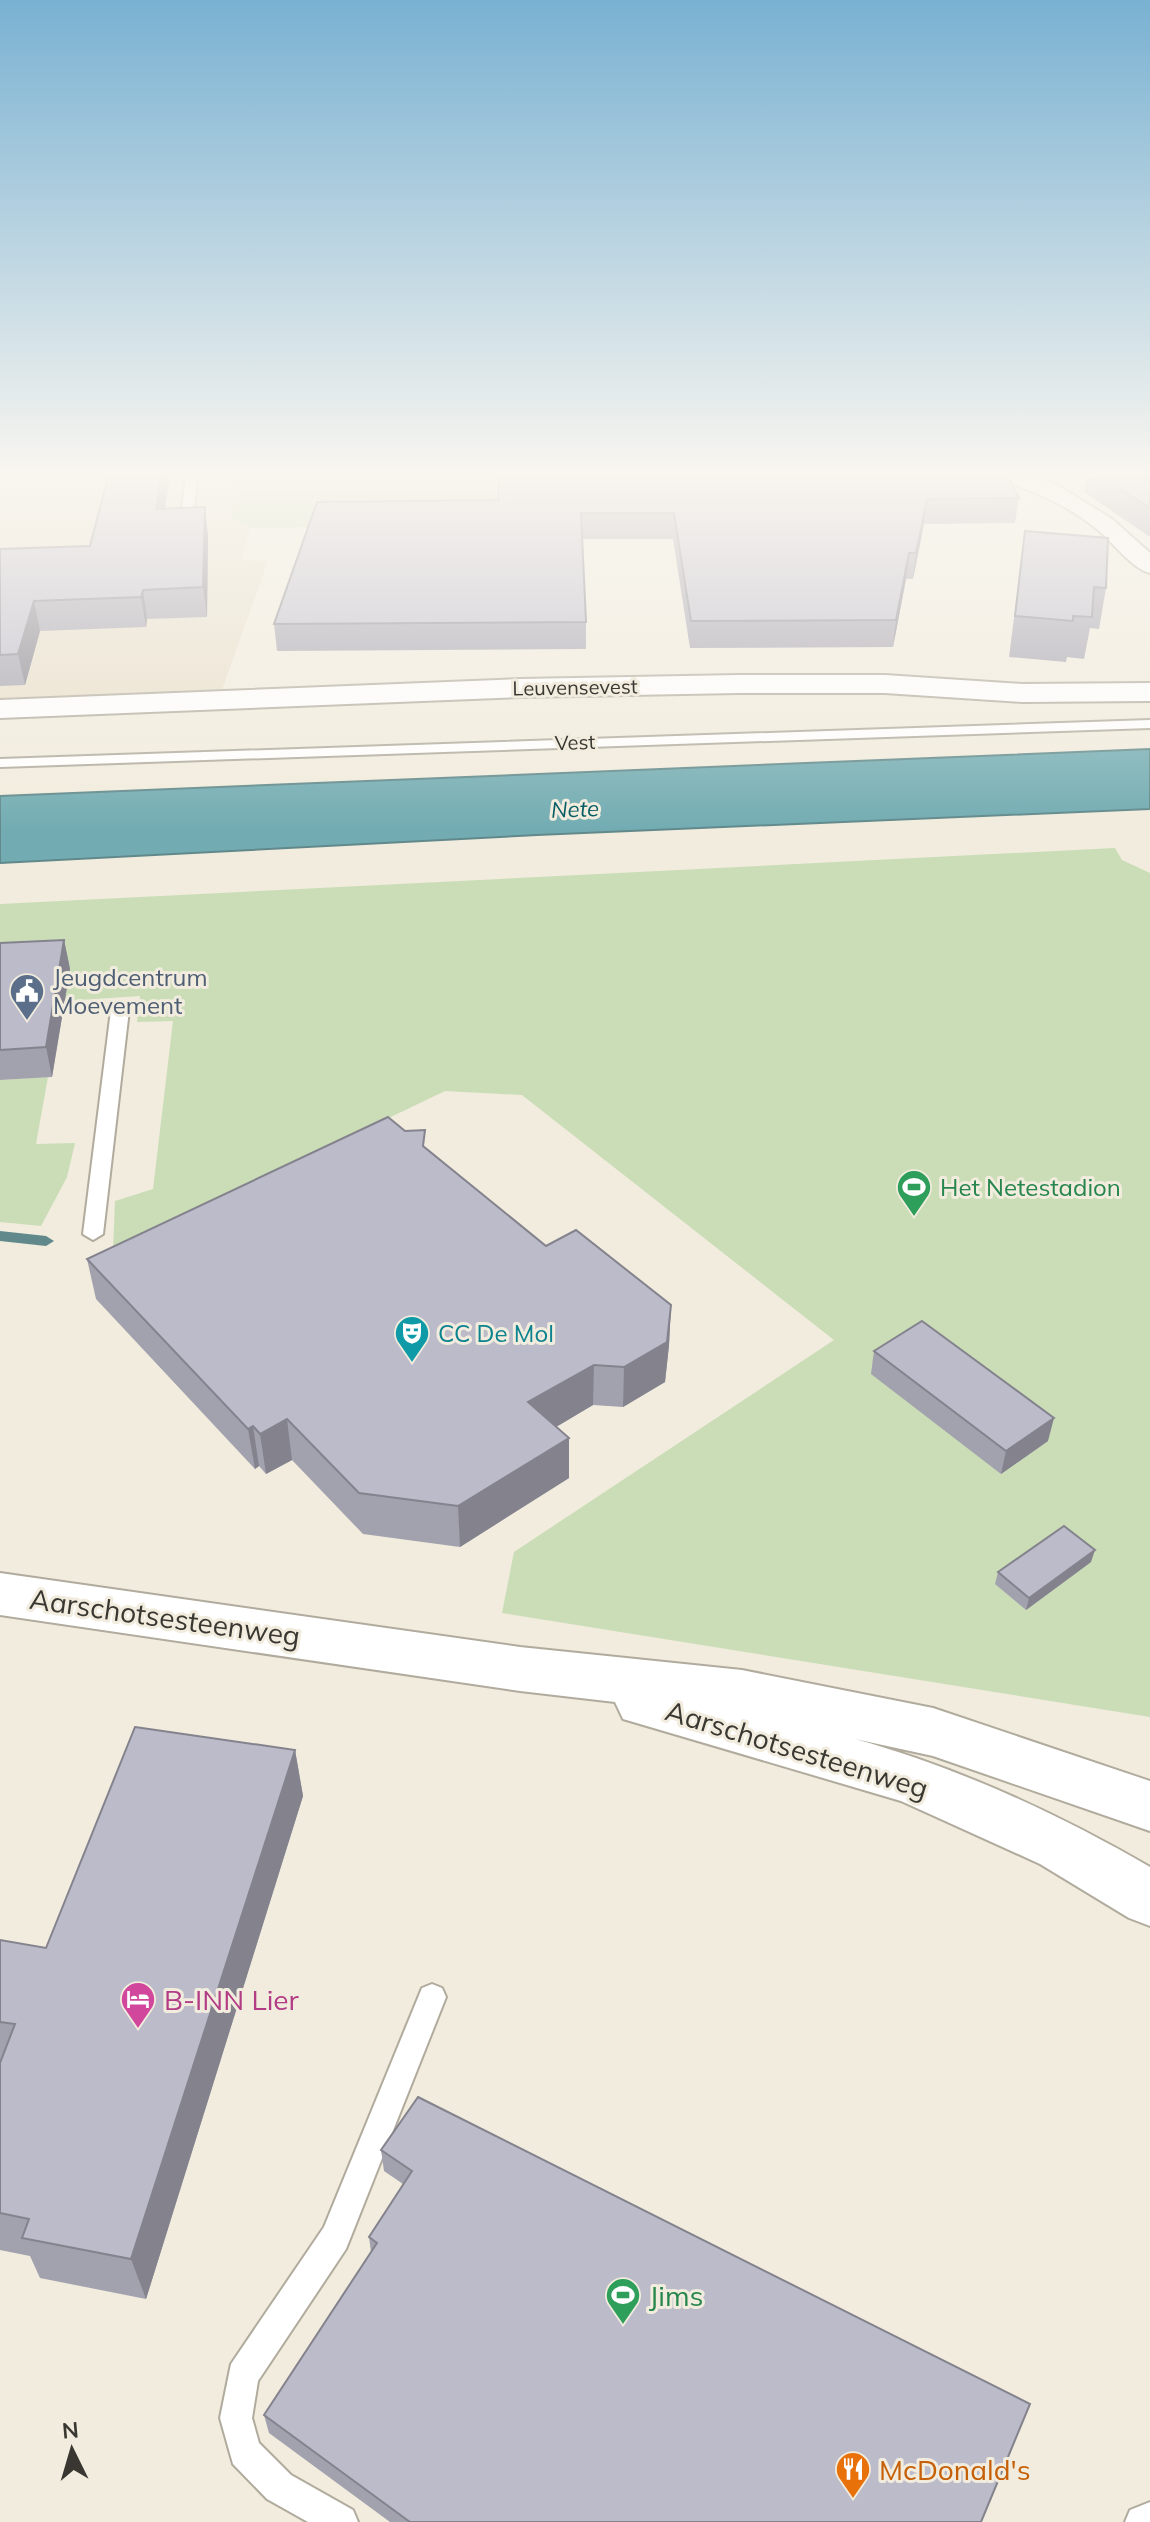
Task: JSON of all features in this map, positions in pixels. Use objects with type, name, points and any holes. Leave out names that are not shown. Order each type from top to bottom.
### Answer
[{"type":"street","name":"Leuvensevest","points":[[0,709],[669,685],[885,684],[1022,693],[1150,692]]},
{"type":"street","name":"Aarschotsesteenweg","points":[[0,1594],[520,1669],[742,1693],[933,1732],[1150,1806]]},
{"type":"street","name":"Aarschotsesteenweg","points":[[520,1669],[913,1780],[1061,1846],[1150,1899]]},
{"type":"lane","name":"Vest","points":[[0,763],[1150,724]]},
{"type":"lane","points":[[93,1234],[120,1010]]},
{"type":"lane","points":[[341,2522],[279,2487],[245,2452],[236,2418],[242,2375],[335,2238],[432,1997]]},
{"type":"lane","points":[[1142,2522],[1150,2519]]},
{"type":"shaded area","points":[[0,595],[256,595],[222,690],[0,699]]},
{"type":"green space","name":"Het Netestadion","points":[[1115,848],[1122,860],[1150,873],[1150,1717],[502,1613],[514,1552],[834,1340],[522,1095],[445,1091],[113,1250],[115,1201],[153,1189],[173,1021],[137,1022],[140,996],[65,1001],[0,973],[0,904]]},
{"type":"green space","points":[[48,1077],[36,1144],[75,1143],[67,1177],[41,1226],[0,1222],[0,1080]]},
{"type":"water","name":"Nete","points":[[1150,749],[1150,809],[537,835],[0,863],[0,796]]},
{"type":"building","points":[[0,595],[142,595],[34,601],[18,654],[0,655]]},
{"type":"building","points":[[284,595],[585,595],[586,622],[274,624]]},
{"type":"building","points":[[687,595],[901,595],[896,620],[691,621]]},
{"type":"building","points":[[1018,595],[1093,595],[1092,617],[1073,616],[1073,621],[1015,616]]},
{"type":"building","name":"Jeugdcentrum Moevement","points":[[64,940],[46,1047],[0,1050],[0,943]]},
{"type":"building","name":"CC De Mol","points":[[388,1117],[405,1131],[425,1130],[423,1146],[546,1246],[576,1230],[671,1305],[667,1342],[624,1367],[594,1365],[528,1402],[569,1438],[458,1506],[359,1493],[287,1419],[260,1434],[253,1426],[248,1429],[87,1259]]},
{"type":"building","points":[[922,1321],[1054,1418],[1006,1451],[874,1351]]},
{"type":"building","points":[[1064,1526],[1095,1550],[1029,1598],[998,1572]]},
{"type":"building","name":"B-INN Lier","points":[[135,1727],[295,1750],[131,2259],[22,2238],[29,2219],[0,2213],[0,2063],[15,2024],[0,2022],[0,1940],[46,1948]]},
{"type":"building","points":[[418,2097],[1030,2404],[981,2522],[410,2522],[264,2415],[377,2243],[369,2237],[412,2171],[381,2150]]},
{"type":"waterway","points":[[0,1236],[46,1241]]},
{"type":"place","name":"Jeugdcentrum Moevement","points":[[27,1022]]},
{"type":"place","name":"Het Netestadion","points":[[914,1218]]},
{"type":"place","name":"CC De Mol","points":[[412,1364]]},
{"type":"place","name":"B-INN Lier","points":[[138,2030]]},
{"type":"place","name":"Jims","points":[[623,2326]]},
{"type":"place","name":"McDonald's","points":[[853,2500]]}]
